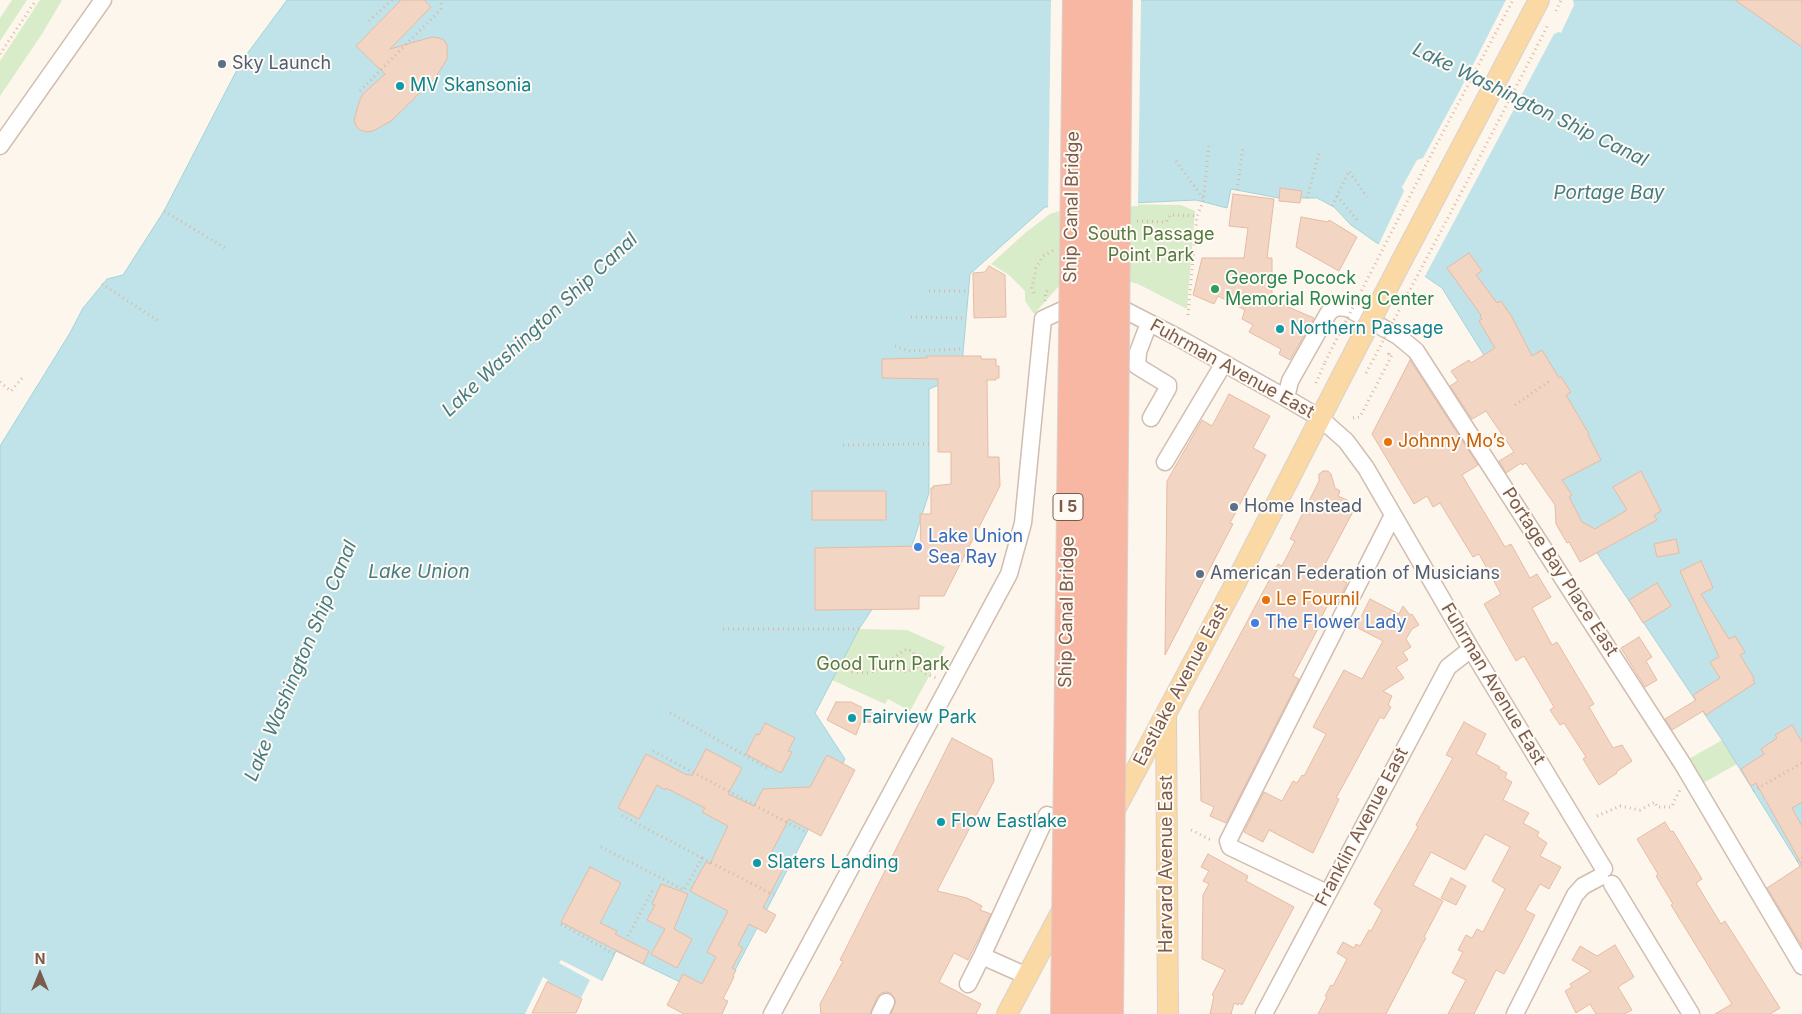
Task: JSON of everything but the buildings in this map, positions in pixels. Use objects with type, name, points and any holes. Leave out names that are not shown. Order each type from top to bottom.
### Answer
[{"type":"highway","name":"Ship Canal Bridge","points":[[1062,1014],[1075,0]]},
{"type":"highway","name":"Ship Canal Bridge","points":[[1087,1014],[1099,0]]},
{"type":"highway","points":[[1111,1014],[1120,0]]},
{"type":"main road","name":"Eastlake Avenue East","points":[[1007,1014],[1234,586],[1320,418],[1353,376],[1492,89],[1539,0]]},
{"type":"main road","name":"Harvard Avenue East","points":[[1166,714],[1168,1014]]},
{"type":"street","points":[[0,146],[103,0]]},
{"type":"street","name":"Fuhrman Avenue East","points":[[772,1014],[1009,574],[1023,523],[1043,319],[1095,295],[1224,363],[1320,418],[1346,441],[1357,454],[1606,877],[1691,1014]]},
{"type":"street","name":"Portage Bay Place East","points":[[1286,398],[1290,381],[1328,312],[1337,307],[1347,308],[1398,336],[1416,351],[1682,763],[1802,966]]},
{"type":"street","points":[[1149,323],[1138,352],[1137,366],[1168,385],[1152,418]]},
{"type":"street","points":[[1165,462],[1224,363]]},
{"type":"street","points":[[1327,893],[1230,847],[1228,841],[1393,515]]},
{"type":"street","name":"Franklin Avenue East","points":[[1264,1014],[1448,667],[1471,649]]},
{"type":"street","points":[[968,984],[1047,815],[1103,833]]},
{"type":"street","points":[[1515,1014],[1575,895],[1583,886],[1606,877]]},
{"type":"street","points":[[982,956],[1026,976]]},
{"type":"path","points":[[0,54],[36,0]]},
{"type":"path","points":[[369,21],[392,0]]},
{"type":"path","points":[[360,91],[441,9],[442,0]]},
{"type":"path","points":[[1325,362],[1513,0]]},
{"type":"path","points":[[1353,376],[1540,40]]},
{"type":"path","points":[[1188,315],[1197,216],[1203,198],[1209,146]]},
{"type":"path","points":[[1237,190],[1243,147]]},
{"type":"path","points":[[1307,198],[1318,153]]},
{"type":"path","points":[[1176,161],[1203,198]]},
{"type":"path","points":[[1332,206],[1349,172],[1367,197]]},
{"type":"path","points":[[1337,196],[1360,222]]},
{"type":"path","points":[[164,211],[225,248]]},
{"type":"path","points":[[102,284],[160,322]]},
{"type":"path","points":[[1044,298],[1049,288]]},
{"type":"path","points":[[929,291],[969,291]]},
{"type":"path","points":[[911,317],[966,318]]},
{"type":"path","points":[[895,346],[909,351],[963,350]]},
{"type":"path","points":[[1353,418],[1360,417],[1392,356],[1389,354],[1392,348]]},
{"type":"path","points":[[0,382],[11,391],[24,376]]},
{"type":"path","points":[[1514,405],[1551,380]]},
{"type":"path","points":[[843,444],[929,444]]},
{"type":"path","points":[[723,628],[859,629]]},
{"type":"path","points":[[844,666],[853,672],[870,673],[908,649],[913,652],[917,666],[924,673]]},
{"type":"path","points":[[887,663],[893,668],[907,672],[917,666]]},
{"type":"path","points":[[670,713],[769,768]]},
{"type":"path","points":[[653,751],[807,833]]},
{"type":"path","points":[[1753,791],[1802,763]]},
{"type":"path","points":[[1597,816],[1620,806],[1640,810],[1655,802],[1657,807],[1672,807],[1680,790]]},
{"type":"path","points":[[619,814],[774,895]]},
{"type":"path","points":[[1191,830],[1201,834]]},
{"type":"path","points":[[601,847],[684,890],[702,858]]},
{"type":"path","points":[[1797,861],[1802,858]]},
{"type":"path","points":[[628,936],[652,891]]},
{"type":"path","points":[[562,924],[614,954]]},
{"type":"green space","points":[[12,0],[27,0],[0,41],[0,18]]},
{"type":"green space","points":[[40,0],[62,0],[42,34],[0,96],[0,61]]},
{"type":"green space","name":"South Passage Point Park","points":[[1110,204],[1181,205],[1195,211],[1187,309],[1138,284],[1100,274],[1059,286],[1034,314],[1025,301],[1025,291],[1009,275],[991,264],[1025,233],[1050,214],[1075,206]]},
{"type":"green space","name":"Good Turn Park","points":[[859,629],[907,630],[945,647],[910,711],[888,699],[885,704],[832,680]]},
{"type":"green space","points":[[1722,740],[1737,764],[1696,787],[1682,763]]},
{"type":"water","name":"Lake Union","points":[[287,0],[1802,0],[1802,869],[1722,740],[1599,556],[1515,405],[1442,288],[1351,225],[1334,207],[1317,198],[1279,198],[1231,189],[1227,208],[1196,200],[1045,207],[970,274],[961,376],[929,389],[929,493],[910,552],[859,629],[815,713],[845,759],[719,1001],[616,951],[586,1014],[0,1014],[0,446],[70,333],[83,308],[107,279],[123,275],[164,211],[241,62]]},
{"type":"pier","points":[[1051,0],[1141,0],[1138,206],[1048,210]]},
{"type":"pier","points":[[1506,0],[1573,0],[1574,5],[1561,33],[1554,34],[1424,278],[1378,246],[1404,191],[1402,187],[1417,160],[1423,158]]},
{"type":"pier","points":[[561,960],[604,982],[589,1014],[525,1014],[543,977],[548,980],[547,982],[581,998],[590,980],[559,963]]},
{"type":"place","name":"Sky Launch","points":[[222,64]]},
{"type":"place","name":"MV Skansonia","points":[[400,86]]},
{"type":"place","name":"George Pocock Memorial Rowing Center","points":[[1215,289]]},
{"type":"place","name":"Northern Passage","points":[[1280,329]]},
{"type":"place","name":"Johnny Mo’s","points":[[1388,442]]},
{"type":"place","name":"Home Instead","points":[[1234,507]]},
{"type":"place","name":"Lake Union Sea Ray","points":[[918,547]]},
{"type":"place","name":"American Federation of Musicians","points":[[1200,574]]},
{"type":"place","name":"Le Fournil","points":[[1266,600]]},
{"type":"place","name":"The Flower Lady","points":[[1255,623]]},
{"type":"place","name":"Fairview Park","points":[[852,718]]},
{"type":"place","name":"Flow Eastlake","points":[[941,822]]},
{"type":"place","name":"Slaters Landing","points":[[757,863]]},
{"type":"water label","name":"Lake Washington Ship Canal","points":[[1530,105]]},
{"type":"water label","name":"Portage Bay","points":[[1609,193]]},
{"type":"water label","name":"Lake Washington Ship Canal","points":[[540,325]]},
{"type":"water label","name":"Lake Washington Ship Canal","points":[[301,661]]}]
